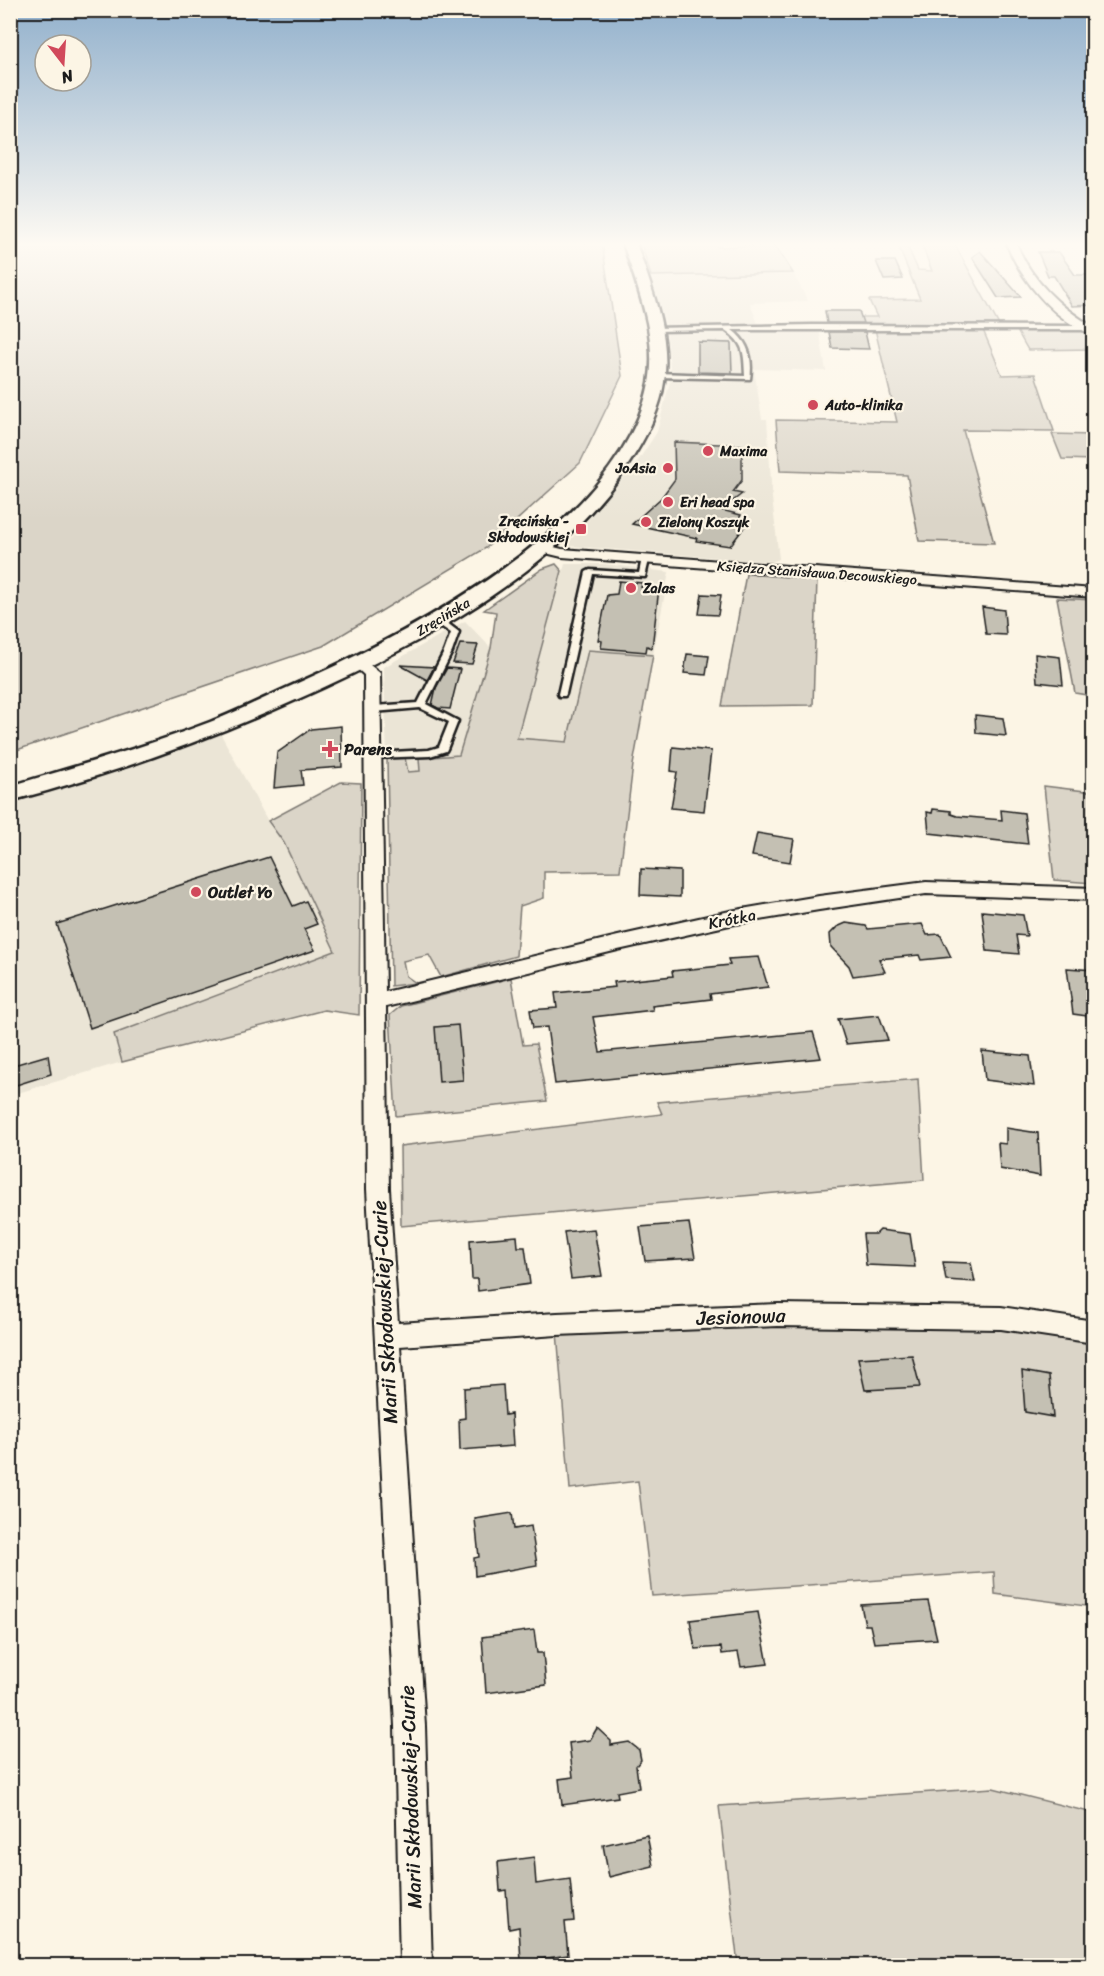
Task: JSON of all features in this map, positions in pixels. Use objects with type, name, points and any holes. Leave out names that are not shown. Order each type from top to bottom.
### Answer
[{"type":"street","name":"Zręcińska","points":[[10,794],[217,727],[360,663],[439,621],[492,586],[542,548],[589,504],[629,452],[651,405],[657,375],[658,353],[655,335]]},
{"type":"street","name":"Księdza Stanisława Decowskiego","points":[[542,548],[562,553],[645,560],[1094,593]]},
{"type":"street","name":"Marii Skłodowskiej-Curie","points":[[360,663],[372,673],[374,710],[378,1189],[410,1726],[416,1965]]},
{"type":"street","name":"Krótka","points":[[377,1002],[618,943],[730,918],[811,905],[926,888],[1094,894]]},
{"type":"street","name":"Jesionowa","points":[[387,1335],[556,1324],[778,1315],[1001,1318],[1094,1332]]},
{"type":"lane","points":[[657,375],[748,378],[747,350],[744,342],[735,335]]},
{"type":"lane","points":[[562,694],[590,572],[642,575],[645,560]]},
{"type":"lane","points":[[421,705],[448,652],[455,632],[439,621]]},
{"type":"lane","points":[[374,710],[421,705],[454,721],[443,749],[430,753],[374,756]]},
{"type":"shaded area","points":[[11,335],[616,335],[622,376],[580,463],[486,548],[323,646],[11,752]]},
{"type":"shaded area","points":[[667,335],[820,335],[826,371],[754,369],[762,419],[767,419],[779,559],[771,562],[569,546],[568,543],[638,461],[657,432],[671,378]]},
{"type":"shaded area","points":[[876,335],[985,335],[1002,375],[1035,374],[1054,431],[963,430],[994,543],[919,541],[907,475],[780,471],[776,420],[897,422]]},
{"type":"shaded area","points":[[1020,335],[1093,335],[1093,349],[1028,350]]},
{"type":"shaded area","points":[[1052,434],[1093,435],[1093,460],[1062,459]]},
{"type":"shaded area","points":[[556,564],[562,571],[517,738],[567,742],[588,650],[653,655],[633,765],[620,871],[544,872],[544,898],[520,906],[516,956],[441,977],[429,955],[403,961],[406,976],[416,983],[391,986],[387,759],[405,758],[408,772],[420,771],[419,758],[459,755],[491,648],[496,612],[484,610],[542,569]]},
{"type":"shaded area","points":[[565,564],[604,564],[669,572],[653,655],[588,651],[567,742],[517,738]]},
{"type":"shaded area","points":[[746,574],[817,579],[813,705],[722,706]]},
{"type":"shaded area","points":[[1057,598],[1093,600],[1093,696],[1075,693]]},
{"type":"shaded area","points":[[465,621],[491,648],[459,756],[420,758],[420,771],[407,772],[405,758],[387,759],[384,667]]},
{"type":"shaded area","points":[[217,727],[271,827],[284,843],[335,951],[115,1034],[122,1062],[11,1095],[11,794]]},
{"type":"shaded area","points":[[341,782],[361,783],[359,1015],[324,1010],[122,1062],[114,1034],[335,951],[284,843],[268,821]]},
{"type":"shaded area","points":[[1044,786],[1093,792],[1093,883],[1054,880]]},
{"type":"shaded area","points":[[511,978],[523,1045],[536,1044],[547,1101],[396,1116],[390,1015],[401,1006]]},
{"type":"shaded area","points":[[918,1079],[924,1180],[401,1226],[400,1146],[662,1114],[657,1102]]},
{"type":"shaded area","points":[[775,1325],[1024,1328],[1093,1342],[1093,1607],[995,1594],[994,1572],[652,1596],[638,1481],[570,1489],[557,1332]]},
{"type":"shaded area","points":[[993,1788],[1093,1813],[1093,1965],[738,1965],[719,1806]]},
{"type":"building","points":[[830,335],[866,335],[869,349],[832,348]]},
{"type":"building","points":[[698,342],[731,343],[732,373],[698,372]]},
{"type":"building","points":[[674,442],[742,445],[742,480],[733,492],[742,494],[721,510],[741,515],[739,519],[749,521],[730,546],[696,541],[697,538],[632,524],[661,498],[675,479]]},
{"type":"building","points":[[619,581],[643,583],[641,587],[659,588],[652,648],[647,646],[646,652],[601,648],[602,641],[598,640],[607,595],[617,594]]},
{"type":"building","points":[[702,594],[721,595],[718,615],[699,614]]},
{"type":"building","points":[[982,607],[1004,610],[1006,635],[986,634]]},
{"type":"building","points":[[460,644],[478,645],[472,664],[453,663]]},
{"type":"building","points":[[687,654],[709,656],[706,675],[684,673]]},
{"type":"building","points":[[1035,654],[1060,657],[1063,685],[1037,682]]},
{"type":"building","points":[[400,665],[434,667],[427,680]]},
{"type":"building","points":[[447,668],[460,669],[450,709],[432,705],[436,688]]},
{"type":"building","points":[[975,715],[1003,718],[1006,736],[976,733]]},
{"type":"building","points":[[341,726],[342,767],[301,770],[303,785],[274,788],[277,753],[311,729]]},
{"type":"building","points":[[673,747],[711,751],[704,811],[671,808],[677,772],[671,771]]},
{"type":"building","points":[[933,809],[951,811],[951,814],[957,816],[1002,820],[1001,810],[1024,813],[1028,844],[929,833],[927,812],[932,813]]},
{"type":"building","points":[[757,833],[794,839],[790,862],[752,856]]},
{"type":"building","points":[[269,857],[293,906],[306,901],[317,924],[304,929],[315,950],[90,1028],[57,924]]},
{"type":"building","points":[[641,869],[680,871],[680,897],[640,895]]},
{"type":"building","points":[[982,911],[1023,915],[1027,936],[1016,935],[1019,954],[987,951]]},
{"type":"building","points":[[846,923],[866,926],[868,929],[922,924],[927,935],[940,934],[951,957],[921,960],[919,955],[879,959],[885,972],[853,976],[849,966],[831,947],[830,934],[837,927]]},
{"type":"building","points":[[759,957],[768,987],[710,994],[711,999],[652,1006],[653,1010],[593,1017],[600,1052],[813,1032],[821,1058],[555,1084],[547,1027],[533,1028],[530,1010],[557,1008],[555,993],[615,987],[614,982],[673,976],[672,971],[730,965],[728,959]]},
{"type":"building","points":[[1067,968],[1094,970],[1094,1017],[1073,1014]]},
{"type":"building","points":[[879,1015],[888,1040],[846,1044],[838,1019]]},
{"type":"building","points":[[458,1025],[463,1080],[439,1082],[435,1027]]},
{"type":"building","points":[[982,1051],[1030,1056],[1034,1086],[985,1080]]},
{"type":"building","points":[[48,1055],[51,1074],[10,1087],[10,1066]]},
{"type":"building","points":[[1006,1128],[1038,1133],[1040,1176],[1000,1169],[998,1143],[1006,1144]]},
{"type":"building","points":[[689,1223],[695,1258],[645,1261],[640,1227]]},
{"type":"building","points":[[594,1229],[602,1276],[571,1279],[564,1232]]},
{"type":"building","points":[[880,1230],[910,1234],[915,1267],[866,1265],[863,1234],[876,1234]]},
{"type":"building","points":[[517,1236],[518,1247],[525,1247],[530,1284],[478,1291],[477,1279],[472,1279],[470,1240]]},
{"type":"building","points":[[943,1262],[971,1263],[975,1282],[946,1280]]},
{"type":"building","points":[[912,1355],[920,1387],[865,1390],[858,1358]]},
{"type":"building","points":[[1022,1371],[1049,1376],[1053,1417],[1025,1412]]},
{"type":"building","points":[[503,1385],[505,1415],[511,1414],[513,1446],[460,1450],[459,1419],[465,1418],[464,1388]]},
{"type":"building","points":[[512,1513],[514,1529],[531,1526],[537,1565],[475,1576],[474,1558],[479,1557],[475,1519]]},
{"type":"building","points":[[928,1601],[937,1639],[874,1643],[870,1625],[865,1625],[861,1605]]},
{"type":"building","points":[[758,1612],[768,1664],[741,1667],[738,1652],[722,1654],[721,1647],[695,1649],[690,1620]]},
{"type":"building","points":[[534,1630],[537,1653],[543,1653],[546,1685],[486,1693],[482,1637]]},
{"type":"building","points":[[597,1728],[611,1741],[611,1745],[629,1742],[639,1750],[641,1760],[636,1766],[639,1788],[617,1792],[618,1797],[562,1805],[559,1779],[573,1777],[569,1743],[590,1740]]},
{"type":"building","points":[[647,1835],[653,1866],[609,1877],[603,1845]]},
{"type":"building","points":[[534,1857],[536,1884],[570,1879],[574,1921],[565,1922],[568,1955],[521,1962],[519,1927],[509,1929],[506,1890],[500,1891],[498,1862]]},
{"type":"place","name":"Auto-klinika","points":[[813,405]]},
{"type":"place","name":"Maxima","points":[[708,451]]},
{"type":"place","name":"JoAsia","points":[[668,468]]},
{"type":"place","name":"Eri head spa","points":[[668,502]]},
{"type":"place","name":"Zielony Koszyk","points":[[646,522]]},
{"type":"place","name":"Zręcińska - Skłodowskiej","points":[[581,529]]},
{"type":"place","name":"Zalas","points":[[631,588]]},
{"type":"place","name":"Parens","points":[[330,749]]},
{"type":"place","name":"Outlet Yo","points":[[196,892]]}]
